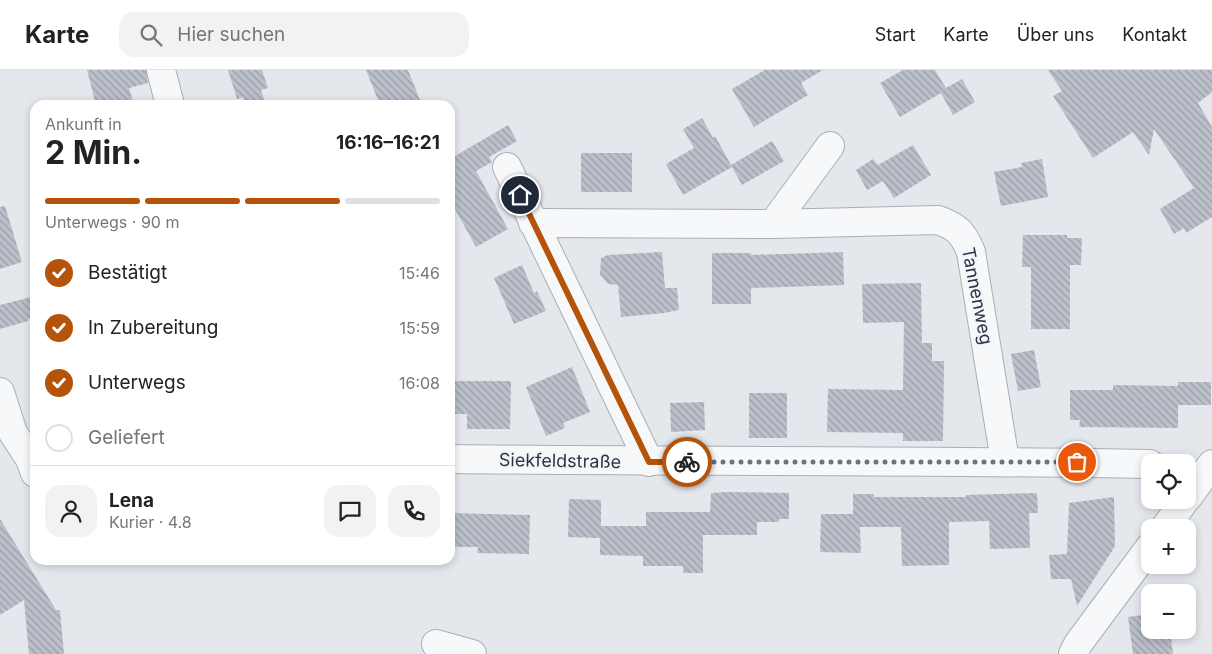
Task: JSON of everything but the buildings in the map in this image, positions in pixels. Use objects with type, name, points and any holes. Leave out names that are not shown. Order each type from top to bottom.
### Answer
[{"type":"street","points":[[161,70],[169,100]]},
{"type":"street","points":[[773,224],[830,146]]},
{"type":"street","points":[[507,167],[649,462]]},
{"type":"street","name":"Tannenweg","points":[[533,223],[773,224],[938,220],[954,225],[965,237],[971,252],[1005,461]]},
{"type":"street","points":[[0,392],[6,437],[30,459]]},
{"type":"street","name":"Siekfeldstraße","points":[[455,459],[649,462],[1005,461],[1141,464]]},
{"type":"street","points":[[1196,464],[1212,465]]},
{"type":"street","points":[[1196,486],[1212,465]]},
{"type":"street","points":[[1072,654],[1141,559]]},
{"type":"street","points":[[436,644],[472,654]]},
{"type":"way so far","points":[[687,462],[1077,462]]},
{"type":"route","points":[[520,195],[649,462],[687,462]]}]
